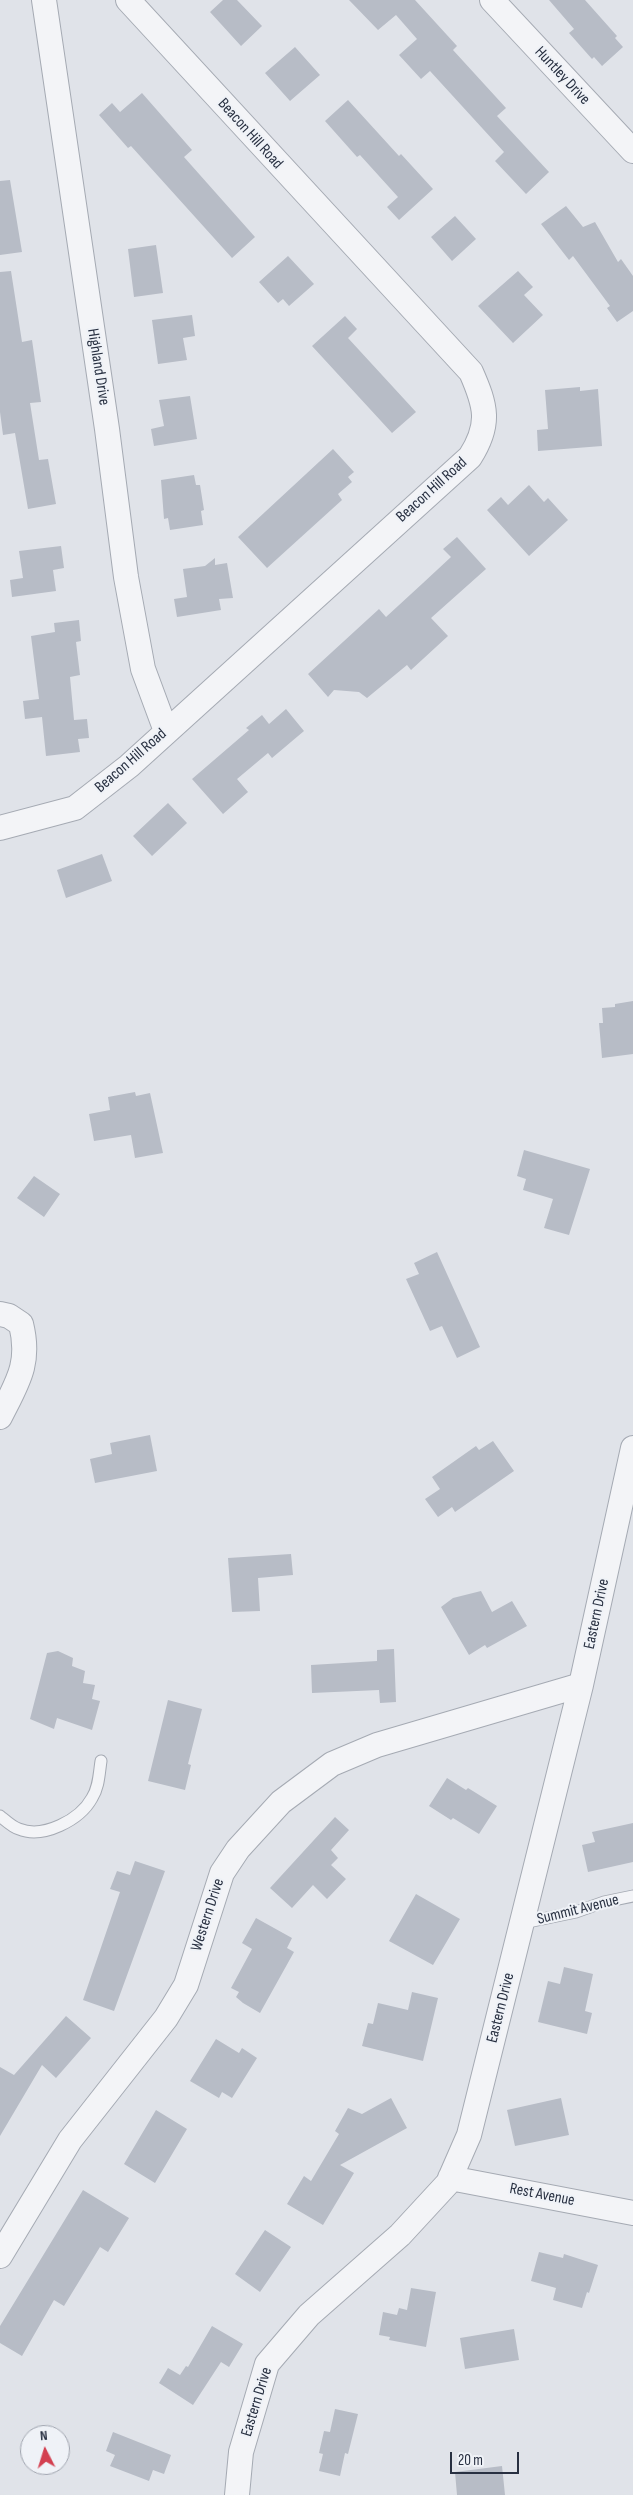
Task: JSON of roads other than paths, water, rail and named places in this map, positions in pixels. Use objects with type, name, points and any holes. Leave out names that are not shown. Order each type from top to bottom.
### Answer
[{"type":"street","name":"Highland Drive","points":[[44,0],[107,429],[126,577],[143,669],[166,731]]},
{"type":"street","name":"Beacon Hill Road","points":[[0,828],[75,808],[128,766],[470,457],[481,439],[484,413],[480,392],[471,372],[128,0]]},
{"type":"street","name":"Huntley Drive","points":[[492,0],[633,151]]},
{"type":"street","points":[[0,1314],[9,1316],[21,1324],[25,1339],[26,1357],[23,1371],[0,1417]]},
{"type":"street","name":"Eastern Drive","points":[[237,2495],[242,2452],[267,2364],[309,2315],[400,2235],[448,2184],[469,2135],[581,1685],[633,1448]]},
{"type":"street","name":"Western Drive","points":[[0,2256],[70,2140],[166,2018],[186,1985],[222,1873],[238,1849],[281,1802],[332,1764],[377,1744],[581,1685]]},
{"type":"street","name":"Rest Avenue","points":[[450,2178],[633,2213]]},
{"type":"lane","points":[[0,1816],[18,1829],[32,1832],[48,1830],[67,1822],[80,1813],[92,1799],[98,1783],[101,1761]]},
{"type":"lane","name":"Summit Avenue","points":[[523,1924],[633,1896]]}]
